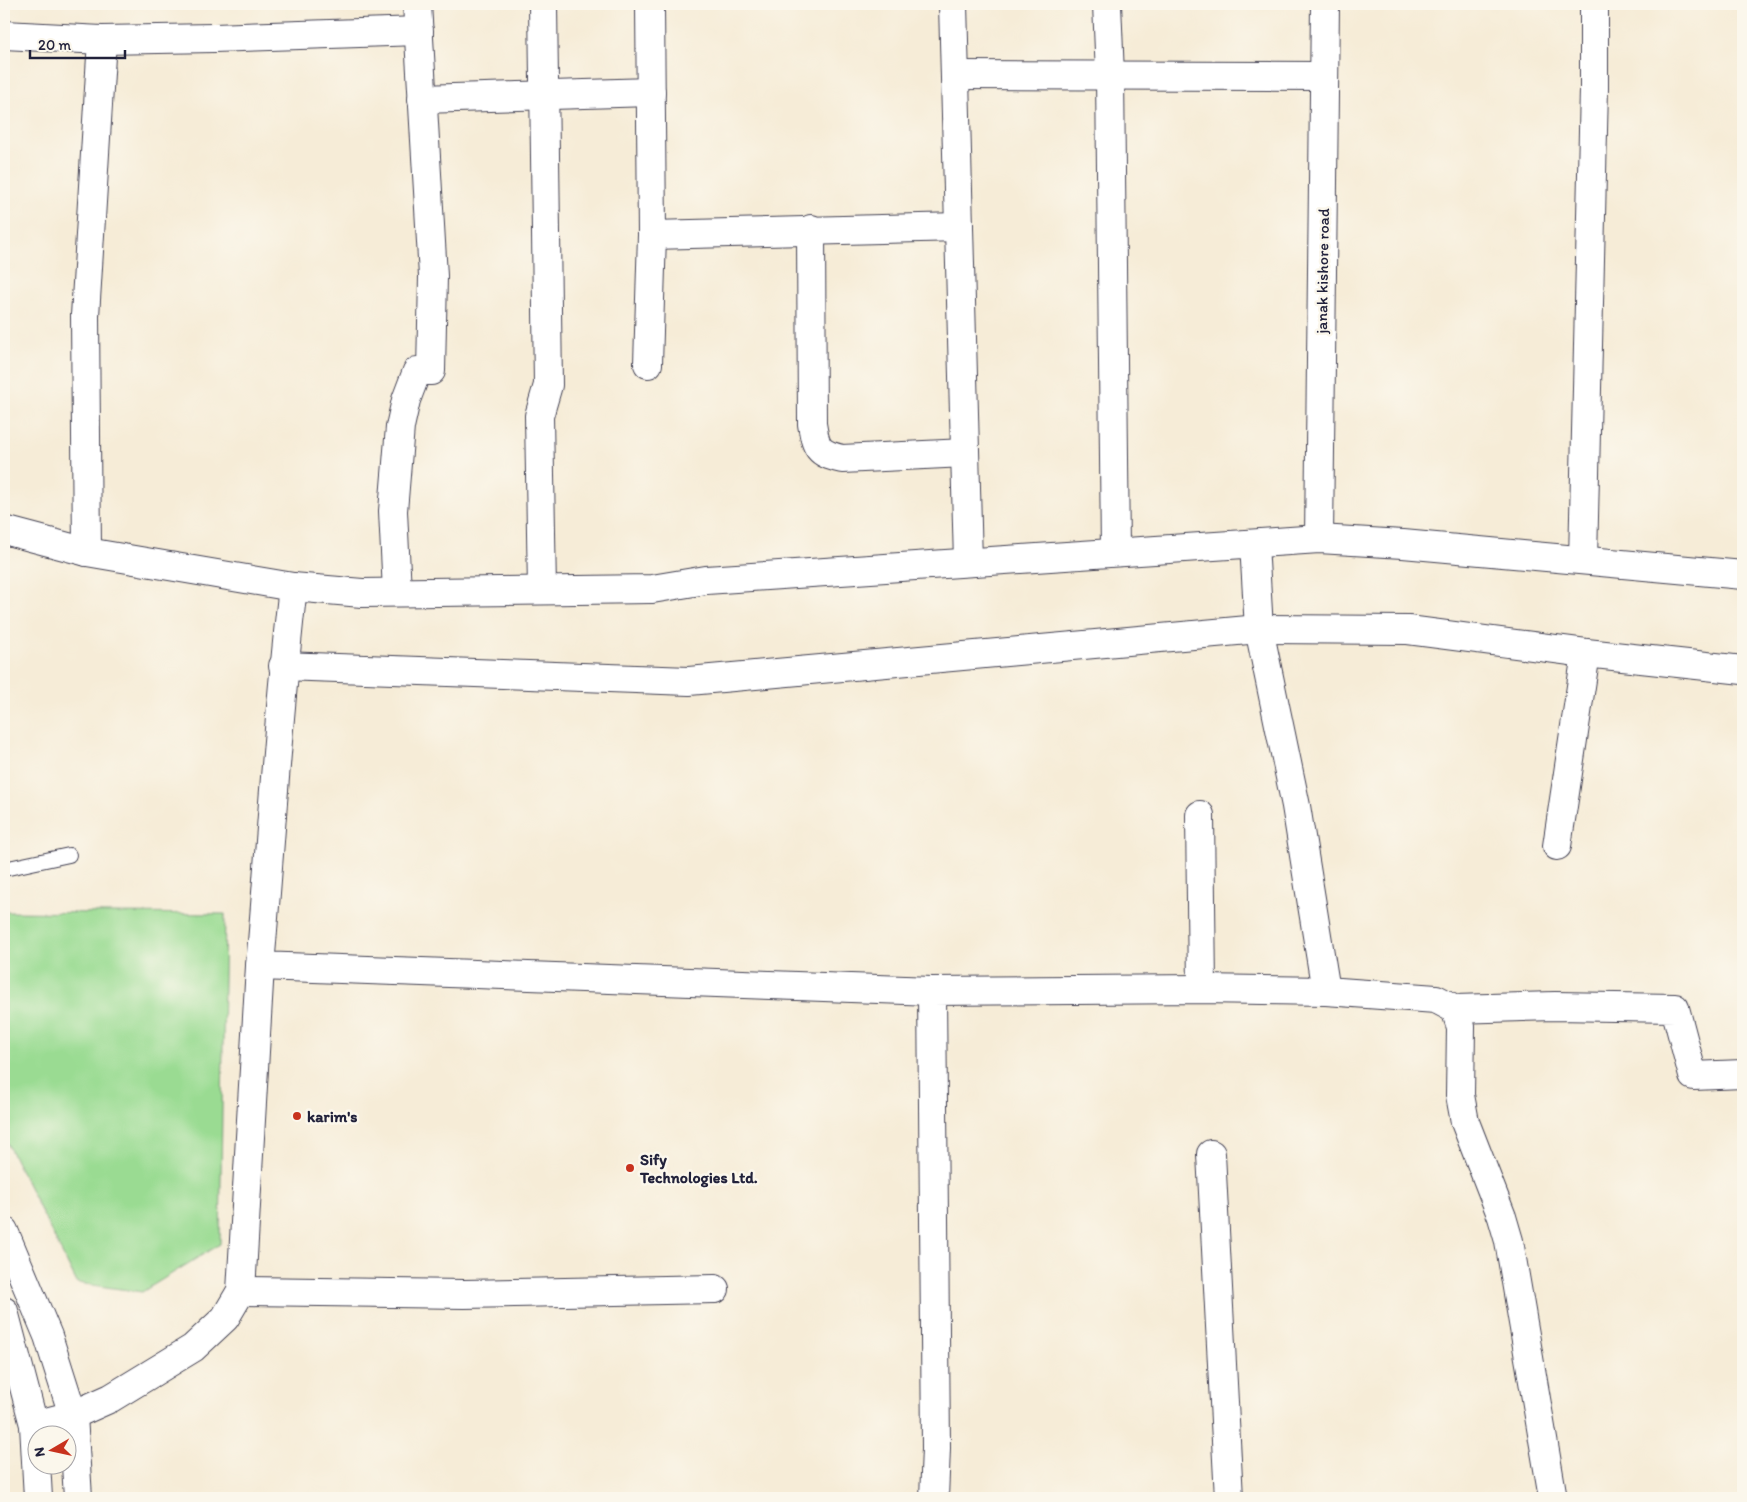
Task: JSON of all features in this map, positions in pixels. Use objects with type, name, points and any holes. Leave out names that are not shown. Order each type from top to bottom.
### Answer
[{"type":"street","points":[[397,592],[393,511],[400,427],[406,400],[417,371],[431,371],[432,276],[417,4]]},
{"type":"street","points":[[542,590],[539,416],[548,385],[543,4]]},
{"type":"street","points":[[648,364],[652,235],[650,4]]},
{"type":"street","points":[[953,4],[968,562]]},
{"type":"street","points":[[1107,4],[1110,75],[1116,552]]},
{"type":"street","name":"janak kishore road","points":[[1319,539],[1325,4]]},
{"type":"street","points":[[1583,560],[1594,88],[1594,4]]},
{"type":"street","points":[[4,36],[102,40],[419,31]]},
{"type":"street","points":[[86,552],[85,316],[102,40]]},
{"type":"street","points":[[955,75],[1324,76]]},
{"type":"street","points":[[422,99],[651,92]]},
{"type":"street","points":[[652,235],[811,229],[959,227]]},
{"type":"street","points":[[811,229],[812,424],[816,445],[827,456],[842,459],[965,454]]},
{"type":"street","points":[[4,530],[86,552],[293,587],[362,593],[652,589],[706,580],[1319,539],[1403,544],[1743,575]]},
{"type":"street","points":[[1254,544],[1259,629],[1296,806],[1326,991]]},
{"type":"street","points":[[38,1424],[73,1415],[111,1398],[192,1348],[225,1318],[241,1291],[260,966],[272,834],[283,666],[293,587]]},
{"type":"street","points":[[283,666],[689,681],[1259,629],[1408,630],[1586,653],[1743,670]]},
{"type":"street","points":[[1557,846],[1586,653]]},
{"type":"street","points":[[1200,815],[1202,989]]},
{"type":"street","points":[[260,966],[932,991],[1202,989],[1326,991],[1436,999],[1455,1009],[1555,1006],[1675,1008],[1693,1076],[1743,1074]]},
{"type":"street","points":[[932,991],[936,1448],[934,1498]]},
{"type":"street","points":[[1455,1009],[1461,1027],[1460,1095],[1466,1122],[1502,1217],[1509,1241],[1553,1498]]},
{"type":"street","points":[[1211,1154],[1229,1498]]},
{"type":"street","points":[[4,1231],[48,1336],[73,1415],[78,1498]]},
{"type":"street","points":[[241,1291],[464,1294],[715,1289]]},
{"type":"street","points":[[4,1312],[34,1424]]},
{"type":"street","points":[[37,1474],[38,1498]]},
{"type":"lane","points":[[4,869],[69,855]]},
{"type":"green space","points":[[4,912],[225,914],[220,1244],[142,1292],[77,1283],[4,1137]]},
{"type":"place","name":"karim's","points":[[297,1116]]},
{"type":"place","name":"Sify Technologies Ltd.","points":[[630,1168]]}]
